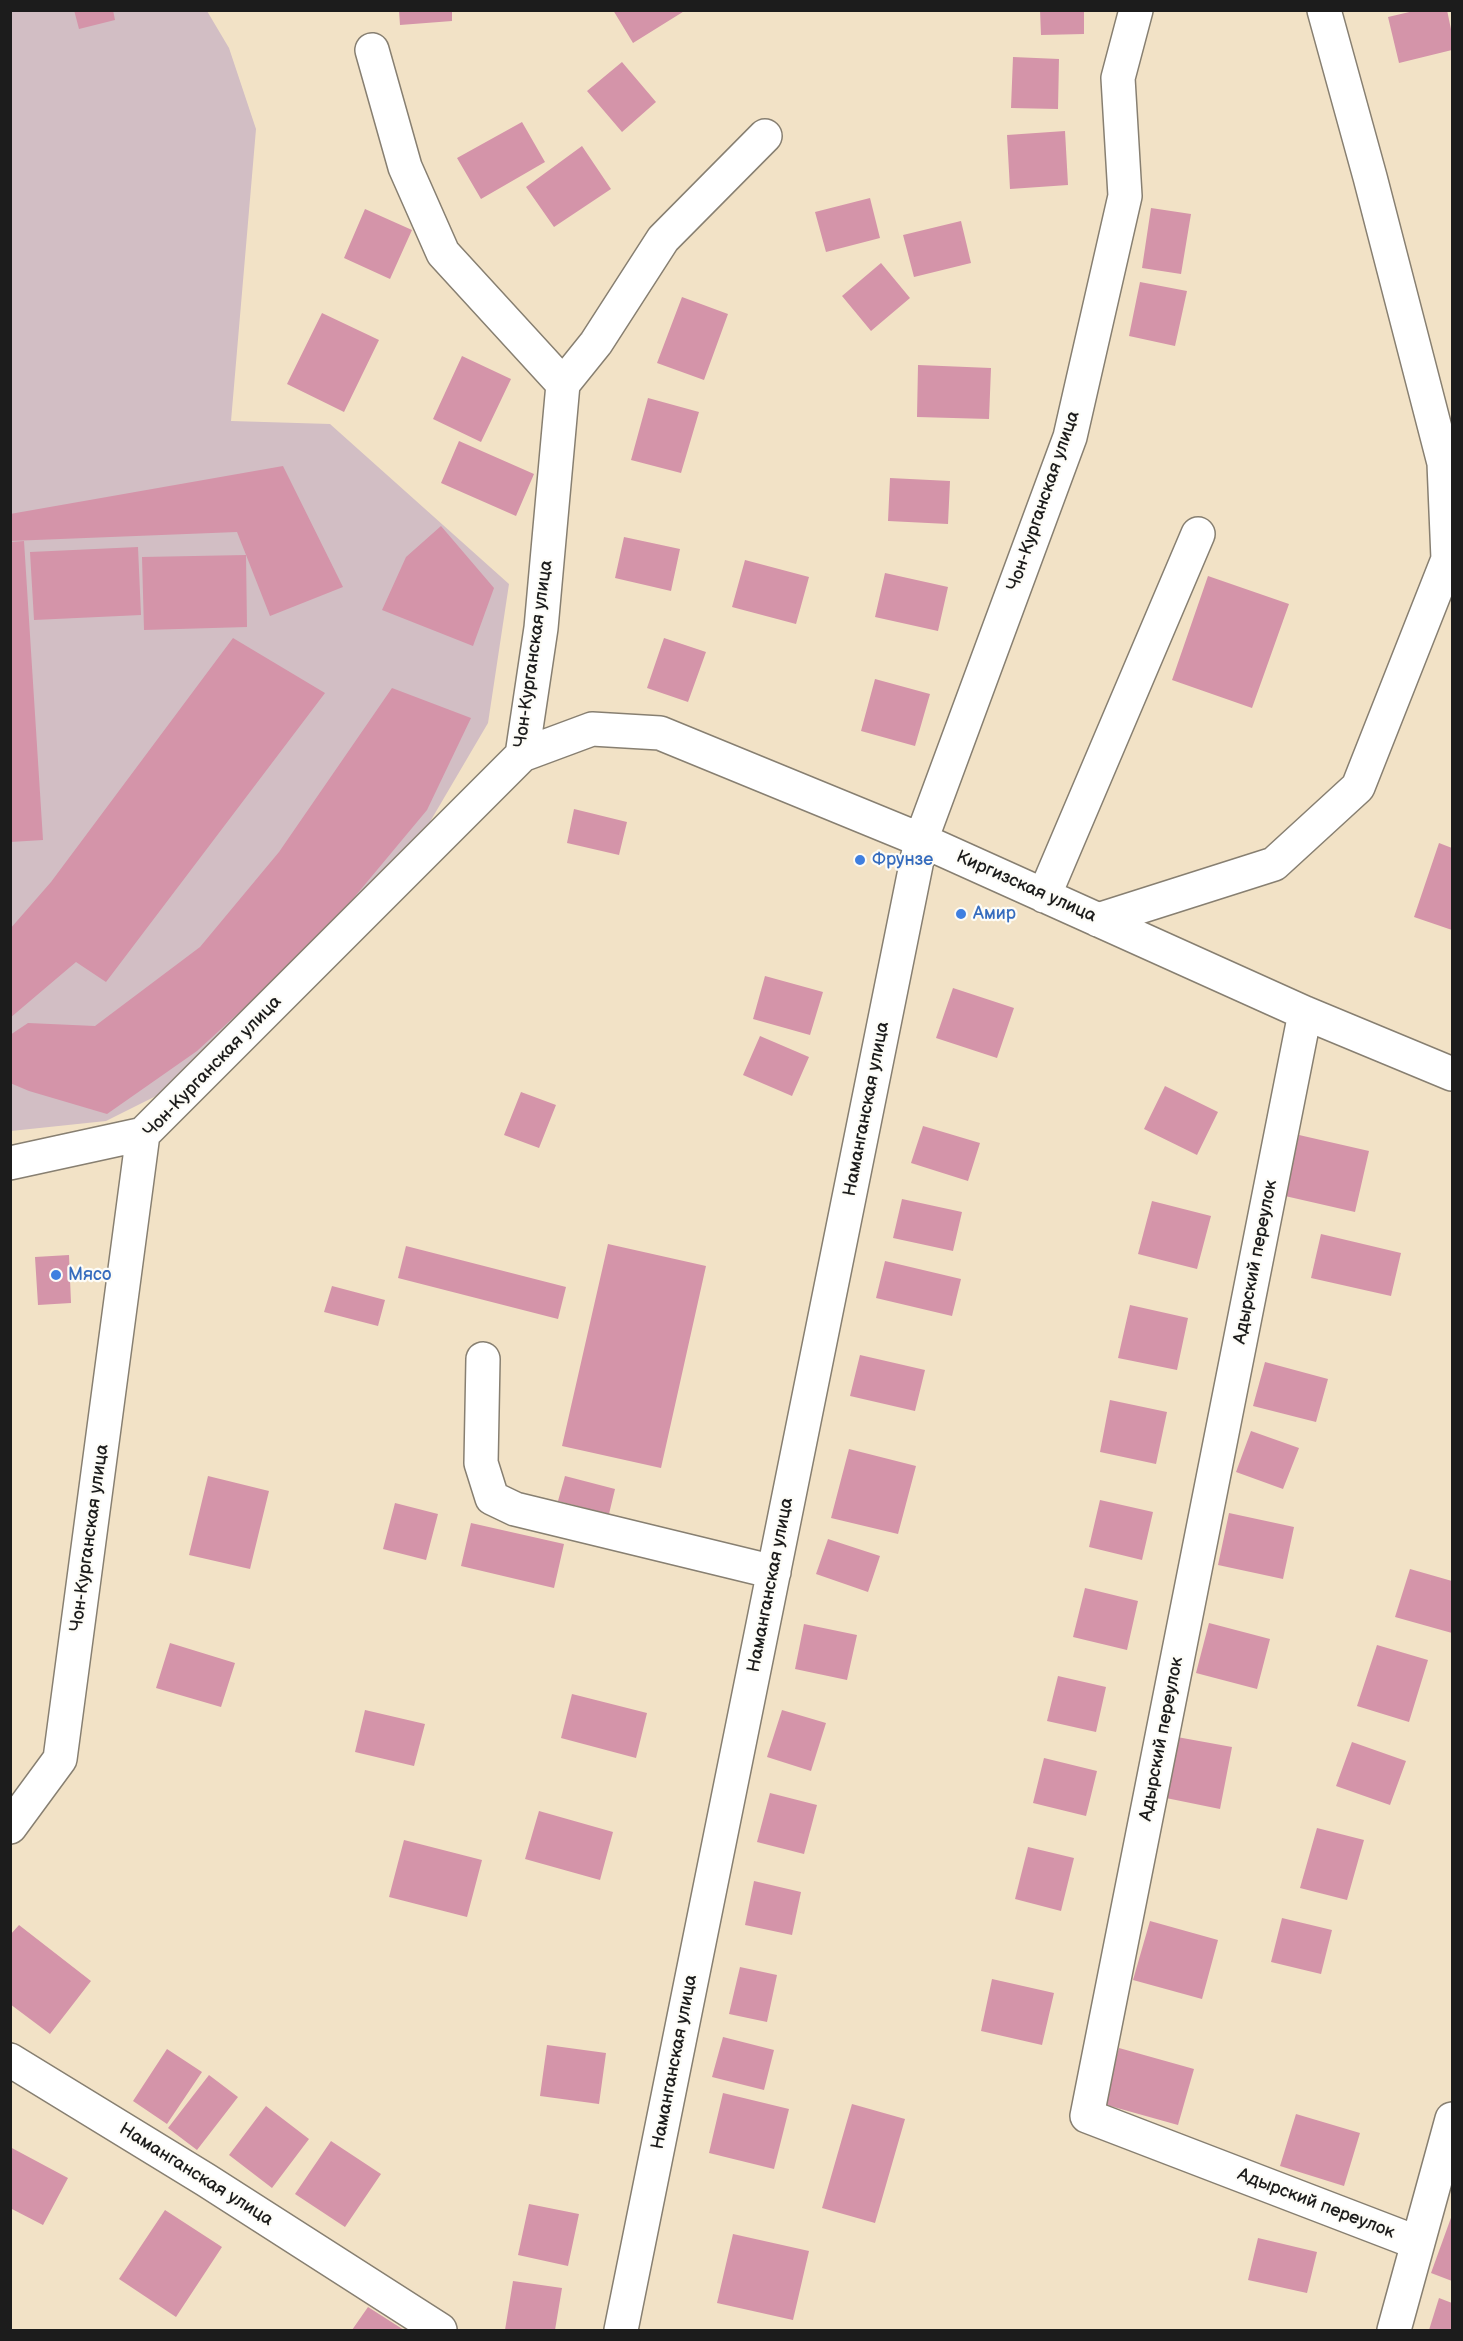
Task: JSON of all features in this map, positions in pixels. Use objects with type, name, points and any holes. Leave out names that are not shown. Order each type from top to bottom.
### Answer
[{"type":"street","name":"Чон-Курганская улица","points":[[921,840],[1070,437],[1125,196],[1118,78],[1136,10]]},
{"type":"street","points":[[1098,920],[1274,864],[1358,787],[1448,559],[1444,463],[1371,177],[1324,10]]},
{"type":"street","points":[[372,50],[405,167],[443,253],[563,384],[596,343],[663,239],[765,136]]},
{"type":"street","name":"Чон-Курганская улица","points":[[15,1811],[60,1759],[143,1134],[522,755],[541,628],[563,384]]},
{"type":"street","points":[[1044,896],[1198,534]]},
{"type":"street","name":"Киргизская улица","points":[[522,755],[592,729],[660,733],[921,840],[1305,1013],[1452,1074]]},
{"type":"street","name":"Наманганская улица","points":[[621,2331],[921,840]]},
{"type":"street","name":"Адырский переулок","points":[[1305,1013],[1087,2116],[1418,2243]]},
{"type":"street","points":[[10,1163],[143,1134]]},
{"type":"street","points":[[483,1359],[481,1463],[492,1498],[515,1509],[774,1572]]},
{"type":"street","name":"Наманганская улица","points":[[10,2060],[206,2180],[440,2331]]},
{"type":"street","points":[[1394,2331],[1452,2119]]},
{"type":"shaded area","points":[[10,11],[207,11],[229,48],[256,129],[231,421],[330,424],[509,584],[488,723],[424,832],[170,1089],[106,1121],[11,1131]]},
{"type":"building","points":[[74,10],[113,10],[115,20],[79,29]]},
{"type":"building","points":[[399,10],[452,10],[452,21],[400,25]]},
{"type":"building","points":[[613,10],[686,10],[633,43]]},
{"type":"building","points":[[1040,10],[1084,10],[1084,34],[1041,35]]},
{"type":"building","points":[[1418,10],[1447,10],[1452,34],[1452,50],[1399,63],[1388,17]]},
{"type":"building","points":[[1013,57],[1059,59],[1058,109],[1011,108]]},
{"type":"building","points":[[622,62],[656,102],[622,132],[587,91]]},
{"type":"building","points":[[522,122],[545,162],[481,199],[457,158]]},
{"type":"building","points":[[1065,131],[1068,185],[1010,189],[1007,135]]},
{"type":"building","points":[[582,146],[611,189],[554,227],[526,187]]},
{"type":"building","points":[[870,198],[880,238],[826,252],[815,212]]},
{"type":"building","points":[[1151,208],[1191,214],[1181,274],[1142,268]]},
{"type":"building","points":[[365,209],[412,230],[390,279],[344,258]]},
{"type":"building","points":[[961,221],[971,263],[914,277],[903,235]]},
{"type":"building","points":[[881,263],[910,298],[871,331],[842,296]]},
{"type":"building","points":[[1140,282],[1187,291],[1175,346],[1129,336]]},
{"type":"building","points":[[682,297],[728,314],[704,380],[657,363]]},
{"type":"building","points":[[322,313],[379,340],[344,412],[287,384]]},
{"type":"building","points":[[462,356],[511,379],[481,442],[433,419]]},
{"type":"building","points":[[918,365],[991,368],[989,419],[917,417]]},
{"type":"building","points":[[648,398],[699,412],[681,473],[631,460]]},
{"type":"building","points":[[459,441],[534,474],[516,516],[441,483]]},
{"type":"building","points":[[283,466],[343,587],[270,616],[237,532],[10,541],[10,514]]},
{"type":"building","points":[[890,478],[950,481],[948,524],[888,521]]},
{"type":"building","points":[[441,526],[494,588],[473,646],[382,610],[406,557]]},
{"type":"building","points":[[624,537],[680,549],[671,591],[615,578]]},
{"type":"building","points":[[24,541],[43,840],[10,842],[10,542]]},
{"type":"building","points":[[138,547],[141,615],[34,620],[30,552]]},
{"type":"building","points":[[246,555],[247,627],[144,630],[142,557]]},
{"type":"building","points":[[745,560],[809,577],[796,624],[732,607]]},
{"type":"building","points":[[885,573],[948,587],[938,631],[875,617]]},
{"type":"building","points":[[1208,576],[1289,604],[1252,708],[1172,680]]},
{"type":"building","points":[[233,638],[325,693],[106,982],[76,962],[10,1018],[10,929],[51,882]]},
{"type":"building","points":[[664,638],[706,652],[688,702],[647,688]]},
{"type":"building","points":[[875,679],[930,694],[915,746],[861,731]]},
{"type":"building","points":[[392,688],[471,718],[427,810],[352,900],[280,975],[197,1051],[107,1114],[29,1091],[10,1083],[10,1035],[28,1023],[95,1026],[200,947],[279,852]]},
{"type":"building","points":[[574,809],[627,822],[619,855],[567,843]]},
{"type":"building","points":[[1439,843],[1452,848],[1452,930],[1414,917]]},
{"type":"building","points":[[765,976],[823,992],[810,1035],[753,1019]]},
{"type":"building","points":[[953,988],[1014,1008],[997,1058],[936,1038]]},
{"type":"building","points":[[760,1036],[809,1057],[792,1096],[743,1075]]},
{"type":"building","points":[[1165,1086],[1218,1112],[1197,1155],[1144,1129]]},
{"type":"building","points":[[521,1092],[556,1105],[539,1148],[504,1135]]},
{"type":"building","points":[[923,1126],[980,1143],[968,1181],[911,1163]]},
{"type":"building","points":[[1299,1135],[1369,1151],[1355,1212],[1285,1196]]},
{"type":"building","points":[[902,1199],[962,1212],[953,1251],[893,1238]]},
{"type":"building","points":[[1152,1201],[1211,1216],[1197,1269],[1138,1254]]},
{"type":"building","points":[[1321,1234],[1401,1253],[1391,1296],[1311,1278]]},
{"type":"building","points":[[608,1244],[706,1266],[661,1468],[562,1446]]},
{"type":"building","points":[[406,1246],[566,1287],[558,1319],[398,1278]]},
{"type":"building","points":[[69,1255],[71,1303],[38,1305],[35,1257]]},
{"type":"building","points":[[885,1261],[961,1279],[952,1316],[876,1298]]},
{"type":"building","points":[[332,1286],[385,1300],[378,1326],[324,1312]]},
{"type":"building","points":[[1130,1305],[1188,1318],[1177,1370],[1118,1358]]},
{"type":"building","points":[[860,1355],[925,1370],[915,1411],[850,1396]]},
{"type":"building","points":[[1265,1362],[1328,1379],[1316,1422],[1253,1406]]},
{"type":"building","points":[[1110,1400],[1167,1412],[1156,1464],[1100,1452]]},
{"type":"building","points":[[1251,1431],[1299,1448],[1283,1489],[1236,1472]]},
{"type":"building","points":[[849,1449],[916,1466],[898,1534],[831,1518]]},
{"type":"building","points":[[208,1476],[269,1491],[250,1569],[189,1555]]},
{"type":"building","points":[[565,1476],[615,1489],[609,1514],[558,1501]]},
{"type":"building","points":[[1100,1500],[1153,1512],[1142,1560],[1089,1547]]},
{"type":"building","points":[[395,1503],[438,1514],[426,1560],[383,1549]]},
{"type":"building","points":[[1229,1513],[1294,1527],[1283,1579],[1218,1565]]},
{"type":"building","points":[[471,1523],[564,1544],[554,1588],[461,1566]]},
{"type":"building","points":[[828,1539],[880,1556],[868,1592],[816,1574]]},
{"type":"building","points":[[1410,1569],[1452,1581],[1452,1633],[1395,1617]]},
{"type":"building","points":[[1085,1588],[1138,1601],[1127,1650],[1073,1637]]},
{"type":"building","points":[[1209,1623],[1270,1639],[1257,1689],[1196,1673]]},
{"type":"building","points":[[804,1624],[857,1635],[847,1680],[795,1669]]},
{"type":"building","points":[[170,1643],[235,1663],[221,1707],[156,1688]]},
{"type":"building","points":[[1377,1645],[1428,1660],[1409,1722],[1357,1706]]},
{"type":"building","points":[[1058,1676],[1106,1687],[1096,1732],[1047,1721]]},
{"type":"building","points":[[572,1694],[647,1713],[636,1758],[561,1738]]},
{"type":"building","points":[[365,1710],[425,1724],[414,1766],[355,1752]]},
{"type":"building","points":[[782,1710],[826,1723],[811,1771],[767,1757]]},
{"type":"building","points":[[1177,1737],[1232,1747],[1220,1809],[1166,1798]]},
{"type":"building","points":[[1352,1742],[1406,1761],[1390,1805],[1336,1786]]},
{"type":"building","points":[[1044,1758],[1097,1771],[1086,1816],[1033,1803]]},
{"type":"building","points":[[770,1793],[817,1805],[804,1854],[757,1842]]},
{"type":"building","points":[[539,1811],[613,1832],[600,1880],[525,1859]]},
{"type":"building","points":[[1317,1828],[1364,1840],[1347,1900],[1300,1888]]},
{"type":"building","points":[[404,1840],[482,1860],[467,1917],[389,1897]]},
{"type":"building","points":[[1028,1847],[1074,1858],[1061,1911],[1015,1899]]},
{"type":"building","points":[[754,1881],[801,1892],[792,1935],[745,1925]]},
{"type":"building","points":[[1282,1918],[1332,1930],[1321,1974],[1271,1962]]},
{"type":"building","points":[[1150,1921],[1218,1940],[1202,1999],[1133,1980]]},
{"type":"building","points":[[19,1925],[91,1981],[50,2034],[10,2004],[10,1935]]},
{"type":"building","points":[[740,1967],[777,1975],[767,2022],[729,2014]]},
{"type":"building","points":[[992,1979],[1054,1993],[1042,2045],[981,2031]]},
{"type":"building","points":[[723,2037],[774,2050],[764,2090],[712,2077]]},
{"type":"building","points":[[547,2045],[606,2053],[599,2104],[540,2096]]},
{"type":"building","points":[[1119,2048],[1194,2069],[1178,2125],[1103,2104]]},
{"type":"building","points":[[167,2049],[202,2072],[167,2124],[133,2101]]},
{"type":"building","points":[[209,2075],[238,2097],[197,2150],[168,2128]]},
{"type":"building","points":[[723,2093],[789,2109],[774,2169],[709,2153]]},
{"type":"building","points":[[852,2104],[905,2119],[875,2223],[822,2208]]},
{"type":"building","points":[[266,2106],[309,2139],[272,2188],[229,2155]]},
{"type":"building","points":[[1296,2114],[1360,2133],[1344,2186],[1280,2166]]},
{"type":"building","points":[[331,2141],[381,2174],[345,2227],[295,2194]]},
{"type":"building","points":[[10,2147],[68,2178],[43,2225],[10,2208]]},
{"type":"building","points":[[529,2204],[579,2214],[568,2266],[518,2255]]},
{"type":"building","points":[[165,2210],[222,2247],[176,2317],[119,2279]]},
{"type":"building","points":[[1452,2215],[1452,2281],[1431,2273]]},
{"type":"building","points":[[733,2234],[809,2251],[793,2320],[717,2303]]},
{"type":"building","points":[[1258,2238],[1317,2252],[1307,2293],[1248,2280]]},
{"type":"building","points":[[513,2281],[562,2288],[555,2330],[505,2330]]},
{"type":"building","points":[[1439,2298],[1452,2303],[1452,2330],[1429,2330]]},
{"type":"building","points":[[368,2307],[404,2330],[352,2330]]},
{"type":"place","name":"Фрунзе","points":[[860,860]]},
{"type":"place","name":"Амир","points":[[961,914]]},
{"type":"place","name":"Мясо","points":[[56,1275]]}]
